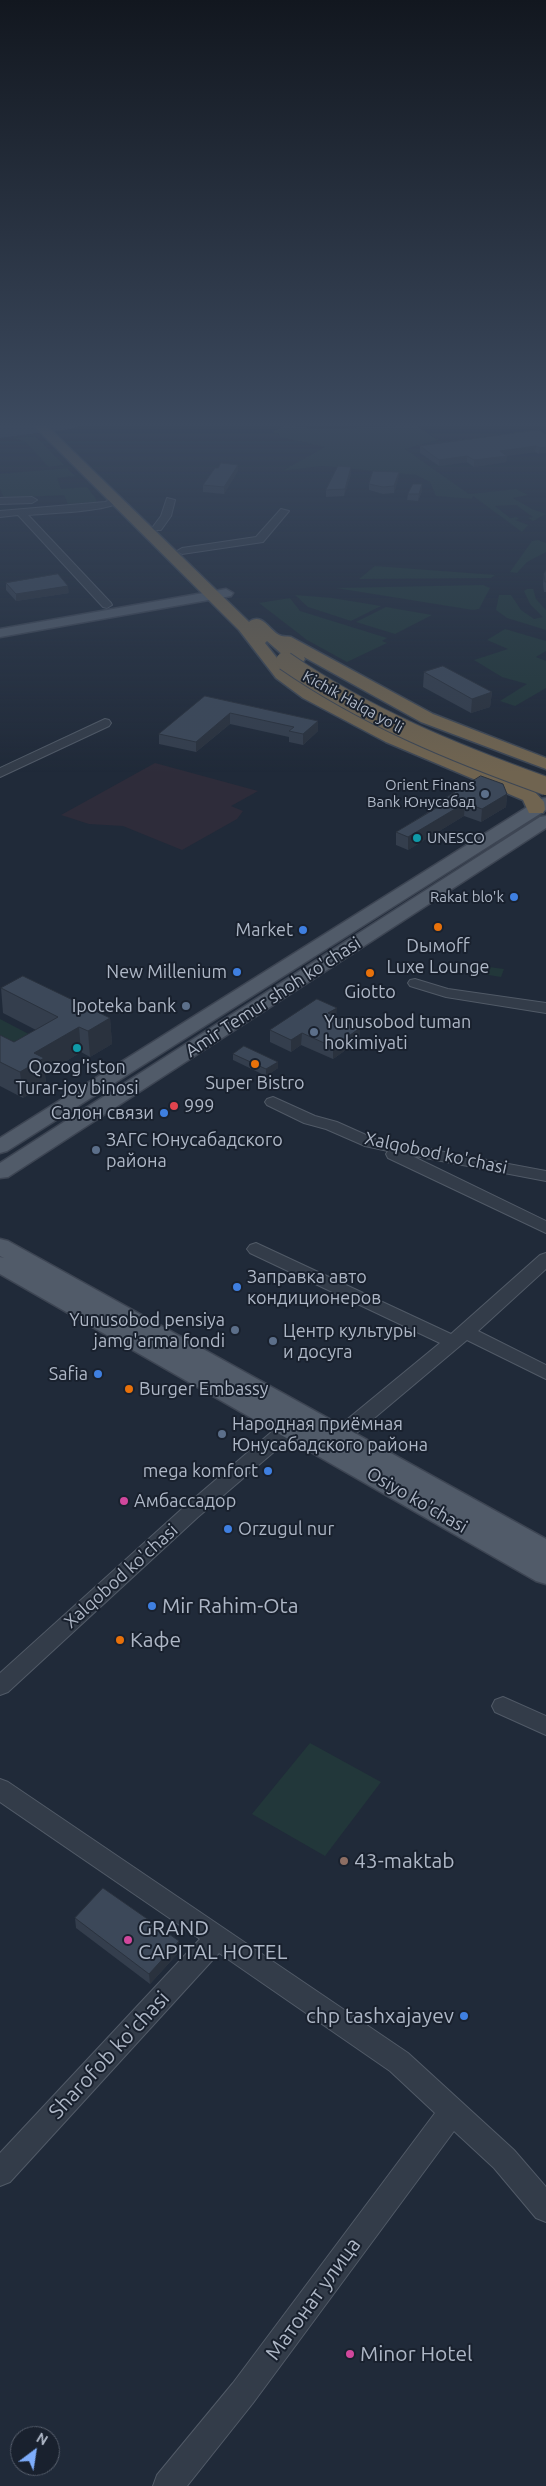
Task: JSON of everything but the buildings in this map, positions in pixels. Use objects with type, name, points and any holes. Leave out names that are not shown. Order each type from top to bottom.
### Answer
[{"type":"highway","name":"Kichik Halqa yo'li","points":[[160,541],[254,628],[326,690],[398,728],[449,751],[546,786]]},
{"type":"highway","name":"Kichik Halqa yo'li","points":[[171,541],[182,551],[216,592]]},
{"type":"highway","points":[[254,628],[427,718],[546,765]]},
{"type":"highway","points":[[254,628],[282,675],[309,694],[359,722],[452,765],[533,799],[543,811]]},
{"type":"highway","name":"Kichik Halqa yo'li","points":[[291,660],[347,692],[414,726],[459,746],[546,778]]},
{"type":"highway","points":[[452,765],[474,768],[490,763],[496,754],[494,745]]},
{"type":"highway","points":[[504,786],[503,777],[512,770],[526,766],[546,765]]},
{"type":"main road","points":[[0,626],[107,605],[216,592]]},
{"type":"main road","points":[[0,633],[216,592]]},
{"type":"main road","name":"Amir Temur shoh ko'chasi","points":[[0,1147],[402,894],[543,811]]},
{"type":"main road","name":"Amir Temur shoh ko'chasi","points":[[0,1172],[422,902],[543,811]]},
{"type":"main road","points":[[402,894],[422,902]]},
{"type":"main road","points":[[103,1082],[110,1089],[127,1091]]},
{"type":"main road","name":"Osiyo ko'chasi","points":[[0,1246],[546,1551]]},
{"type":"main road","name":"Osiyo ko'chasi","points":[[0,1264],[546,1574]]},
{"type":"street","points":[[47,541],[107,605]]},
{"type":"street","points":[[182,551],[252,541]]},
{"type":"street","points":[[0,772],[105,722]]},
{"type":"street","points":[[415,983],[446,993],[546,1008]]},
{"type":"street","name":"Xalqobod ko'chasi","points":[[273,1102],[312,1120],[331,1125],[371,1143],[546,1176]]},
{"type":"street","points":[[371,1143],[546,1228]]},
{"type":"street","points":[[256,1249],[546,1372]]},
{"type":"street","points":[[340,1436],[460,1337],[546,1259]]},
{"type":"street","name":"Xalqobod ko'chasi","points":[[0,1686],[289,1428]]},
{"type":"street","points":[[503,1706],[546,1726]]},
{"type":"street","points":[[0,1789],[400,2062],[504,2159],[546,2208]]},
{"type":"street","name":"Sharofob ko'chasi","points":[[0,2173],[217,1938]]},
{"type":"street","name":"Матонат улица","points":[[168,2486],[243,2393],[453,2110]]},
{"type":"shaded area","points":[[155,763],[258,791],[231,806],[243,811],[237,819],[182,850],[123,826],[89,824],[61,815]]},
{"type":"green space","points":[[532,541],[546,543],[546,552],[527,562],[517,573],[510,572]]},
{"type":"green space","points":[[375,566],[495,575],[491,578],[359,579]]},
{"type":"green space","points":[[483,585],[490,588],[479,609],[473,610],[336,588]]},
{"type":"green space","points":[[533,589],[536,599],[546,610],[546,630],[507,618],[496,610],[499,595],[511,595],[521,610],[534,619],[543,617],[530,604],[524,591]]},
{"type":"green space","points":[[295,595],[332,598],[381,606],[351,621],[308,607]]},
{"type":"green space","points":[[290,598],[300,611],[387,638],[382,641],[387,643],[347,662],[307,640],[259,603]]},
{"type":"green space","points":[[386,607],[432,615],[395,634],[356,622]]},
{"type":"green space","points":[[505,629],[546,641],[546,651],[536,657],[546,661],[546,688],[515,706],[500,701],[527,684],[502,677],[474,660],[508,649],[487,640]]},
{"type":"green space","points":[[474,965],[504,969],[501,977],[470,972]]},
{"type":"green space","points":[[0,1019],[42,1041],[0,1049]]},
{"type":"green space","points":[[310,1743],[381,1782],[325,1856],[252,1814]]},
{"type":"place","name":"Orient Finans Bank Юнусабад","points":[[485,794]]},
{"type":"place","name":"UNESCO","points":[[417,838]]},
{"type":"place","name":"Rakat blo'k","points":[[514,897]]},
{"type":"place","name":"Dымоff Luxe Lounge","points":[[438,927]]},
{"type":"place","name":"Market","points":[[303,930]]},
{"type":"place","name":"New Millenium","points":[[237,972]]},
{"type":"place","name":"Giotto","points":[[370,973]]},
{"type":"place","name":"Ipoteka bank","points":[[186,1006]]},
{"type":"place","name":"Yunusobod tuman hokimiyati","points":[[314,1032]]},
{"type":"place","name":"Qozog'iston Turar-joy binosi","points":[[77,1048]]},
{"type":"place","name":"Super Bistro","points":[[255,1064]]},
{"type":"place","name":"999","points":[[174,1106]]},
{"type":"place","name":"Салон связи","points":[[164,1113]]},
{"type":"place","name":"ЗАГС Юнусабадского района","points":[[96,1150]]},
{"type":"place","name":"Заправка авто кондиционеров","points":[[237,1287]]},
{"type":"place","name":"Yunusobod pensiya jamg'arma fondi","points":[[235,1330]]},
{"type":"place","name":"Центр культуры и досуга","points":[[273,1341]]},
{"type":"place","name":"Safia","points":[[98,1374]]},
{"type":"place","name":"Burger Embassy","points":[[129,1389]]},
{"type":"place","name":"Народная приёмная Юнусабадского района","points":[[222,1434]]},
{"type":"place","name":"mega komfort","points":[[268,1471]]},
{"type":"place","name":"Амбассадор","points":[[124,1501]]},
{"type":"place","name":"Orzugul nur","points":[[228,1529]]},
{"type":"place","name":"Mir Rahim-Ota","points":[[152,1606]]},
{"type":"place","name":"Кафе","points":[[120,1640]]},
{"type":"place","name":"43-maktab","points":[[344,1861]]},
{"type":"place","name":"GRAND CAPITAL HOTEL","points":[[128,1940]]},
{"type":"place","name":"chp tashxajayev","points":[[464,2016]]},
{"type":"place","name":"Minor Hotel","points":[[350,2354]]}]
